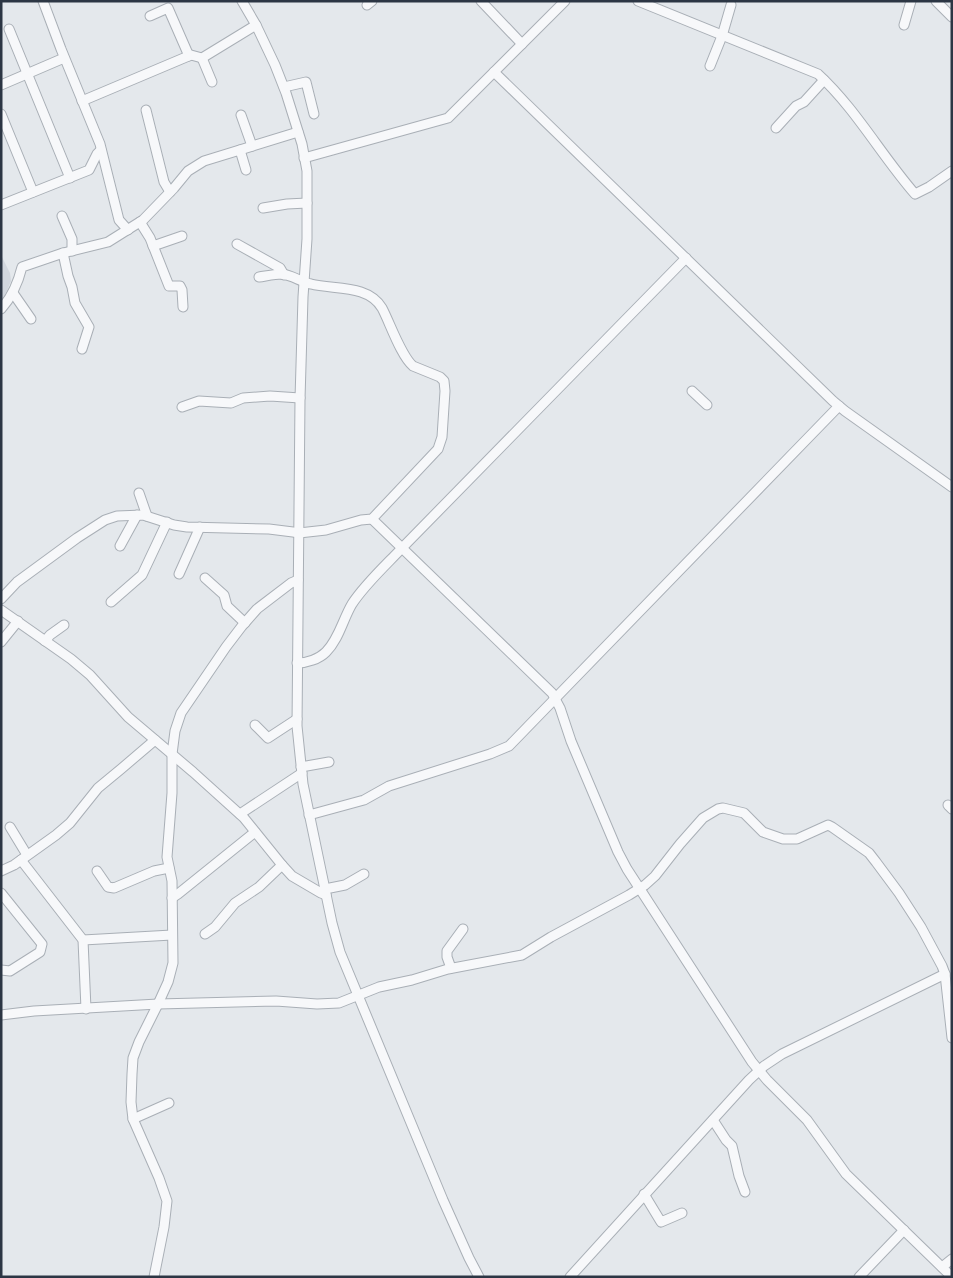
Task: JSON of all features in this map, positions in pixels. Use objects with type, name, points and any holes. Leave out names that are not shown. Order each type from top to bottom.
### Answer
[{"type":"street","points":[[43,1],[101,150],[119,220],[128,230]]},
{"type":"street","points":[[481,1],[522,44]]},
{"type":"street","points":[[304,158],[448,118],[565,1]]},
{"type":"street","points":[[638,1],[818,74],[831,86],[858,118],[915,194],[952,171]]},
{"type":"street","points":[[904,25],[911,1]]},
{"type":"street","points":[[936,1],[952,17]]},
{"type":"street","points":[[246,3],[284,87],[298,132],[307,171],[307,239],[300,398],[297,719],[301,770],[309,815],[340,952],[443,1200],[479,1277]]},
{"type":"street","points":[[710,66],[722,36],[731,5]]},
{"type":"street","points":[[150,16],[168,8],[189,56]]},
{"type":"street","points":[[82,101],[191,55],[202,58],[256,25]]},
{"type":"street","points":[[9,29],[70,178]]},
{"type":"street","points":[[1,85],[64,58]]},
{"type":"street","points":[[202,58],[212,82]]},
{"type":"street","points":[[494,72],[839,406],[952,487]]},
{"type":"street","points":[[776,128],[824,80]]},
{"type":"street","points":[[284,87],[306,82],[314,114]]},
{"type":"street","points":[[146,110],[164,182],[170,192]]},
{"type":"street","points":[[1,114],[33,192]]},
{"type":"street","points":[[242,115],[252,146]]},
{"type":"street","points":[[1,309],[9,301],[13,293],[22,267],[68,252],[108,242],[140,222],[188,171],[204,161],[298,132]]},
{"type":"street","points":[[1,205],[89,170],[101,150]]},
{"type":"street","points":[[240,150],[246,170]]},
{"type":"street","points":[[263,208],[308,203]]},
{"type":"street","points":[[62,216],[72,239],[68,252],[68,276],[75,303],[89,328],[82,350]]},
{"type":"street","points":[[140,222],[153,246],[169,286],[180,286],[184,307]]},
{"type":"street","points":[[153,246],[182,236]]},
{"type":"street","points":[[237,244],[280,268],[284,275]]},
{"type":"street","points":[[297,663],[304,663],[324,654],[328,650],[357,596],[686,258]]},
{"type":"street","points":[[1,599],[17,582],[97,524],[117,516],[142,516],[187,527],[299,533],[326,530],[361,520],[372,519],[438,449],[442,438],[444,380],[410,364],[382,307],[374,299],[367,294],[354,290],[310,284],[282,274],[259,278]]},
{"type":"street","points":[[13,293],[31,319]]},
{"type":"street","points":[[692,391],[707,405]]},
{"type":"street","points":[[182,407],[199,401],[231,403],[243,398],[270,396],[300,398]]},
{"type":"street","points":[[309,815],[364,800],[389,786],[490,754],[509,746],[839,406]]},
{"type":"street","points":[[120,546],[142,516],[139,494]]},
{"type":"street","points":[[372,519],[552,693],[560,708],[571,741],[618,852],[627,869],[759,1071],[807,1120],[846,1174],[952,1276]]},
{"type":"street","points":[[111,602],[142,575],[167,522]]},
{"type":"street","points":[[178,574],[200,527]]},
{"type":"street","points":[[206,578],[224,595],[227,606],[245,623]]},
{"type":"street","points":[[154,1277],[167,1201],[159,1178],[133,1120],[131,1102],[133,1058],[168,982],[172,963],[172,881],[167,857],[172,793],[172,754],[176,731],[181,713],[226,647],[245,623],[278,592],[291,582],[298,580]]},
{"type":"street","points":[[1,610],[71,659],[90,675],[128,717],[240,814],[292,876],[321,893],[345,885],[364,874]]},
{"type":"street","points":[[1,642],[18,621]]},
{"type":"street","points":[[46,641],[50,635],[64,625]]},
{"type":"street","points":[[255,725],[268,738],[297,719]]},
{"type":"street","points":[[1,859],[5,869],[56,835],[70,823],[98,788],[155,740]]},
{"type":"street","points":[[240,814],[301,770],[329,762]]},
{"type":"street","points":[[1,1015],[34,1011],[158,1004],[276,1001],[317,1004],[339,1003],[379,987],[412,980],[451,968],[522,955],[651,881],[686,836],[703,818],[723,808],[744,812],[764,832],[783,839],[797,838],[828,825],[869,852],[921,926],[942,966],[947,978],[952,1038]]},
{"type":"street","points":[[10,827],[24,858],[83,940],[86,1009]]},
{"type":"street","points":[[172,898],[255,832]]},
{"type":"street","points":[[205,934],[215,927],[235,903],[259,887],[282,866]]},
{"type":"street","points":[[97,871],[108,887],[114,888],[154,871],[169,868]]},
{"type":"street","points":[[1,893],[42,944],[40,952],[10,971],[1,970]]},
{"type":"street","points":[[451,968],[447,951],[463,929]]},
{"type":"street","points":[[83,940],[172,935]]},
{"type":"street","points":[[570,1277],[644,1194],[759,1071],[782,1054],[947,978]]},
{"type":"street","points":[[133,1120],[169,1103]]},
{"type":"street","points":[[713,1120],[732,1146],[745,1192]]},
{"type":"street","points":[[644,1194],[661,1222],[682,1213]]},
{"type":"street","points":[[860,1277],[904,1230]]},
{"type":"street","points":[[942,1267],[952,1259]]},
{"type":"shaded area","points":[[1,255],[10,273],[11,281],[1,300]]}]
